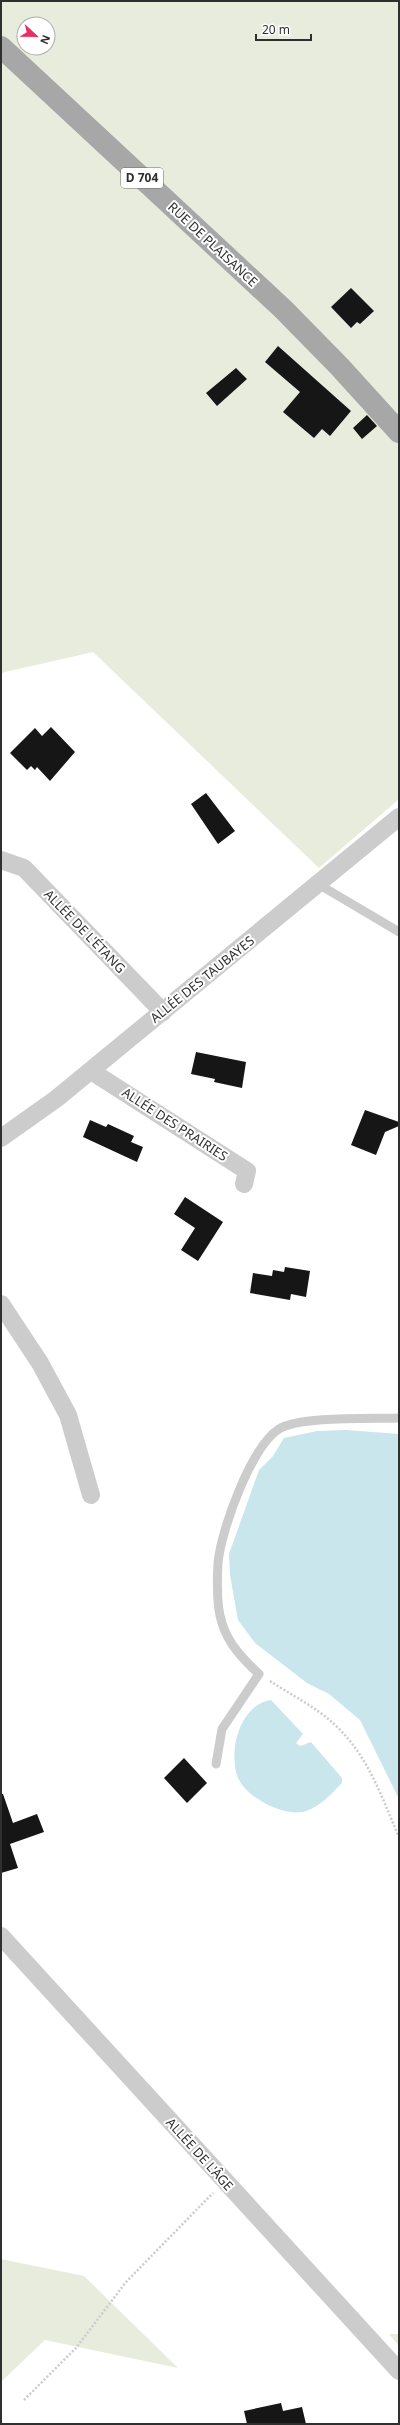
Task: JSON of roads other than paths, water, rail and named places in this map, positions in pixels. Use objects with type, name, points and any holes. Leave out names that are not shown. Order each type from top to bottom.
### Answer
[{"type":"main road","name":"RUE DE PLAISANCE","points":[[1,47],[283,309],[340,366],[399,432]]},
{"type":"street","name":"ALLÉE DES TAUBAYES","points":[[1,1138],[56,1099],[399,817]]},
{"type":"street","name":"ALLÉE DE L'ÉTANG","points":[[1,860],[24,868],[163,1012]]},
{"type":"street","name":"ALLÉE DES PRAIRIES","points":[[91,1070],[247,1171],[244,1184]]},
{"type":"street","points":[[1,1304],[40,1363],[68,1416],[91,1495]]},
{"type":"street","name":"ALLÉE DE L'ÂGE","points":[[1,1936],[399,2371]]},
{"type":"lane","points":[[318,884],[399,932]]},
{"type":"lane","points":[[216,1764],[222,1729],[260,1674],[240,1656],[222,1624],[218,1595],[218,1562],[223,1534],[250,1466],[265,1443],[279,1429],[307,1421],[399,1418]]},
{"type":"water","points":[[346,1430],[399,1434],[399,1799],[360,1720],[329,1694],[307,1683],[255,1643],[238,1620],[230,1575],[229,1554],[259,1470],[273,1456],[284,1438],[317,1431]]},
{"type":"water","points":[[271,1700],[303,1734],[296,1743],[300,1746],[311,1742],[342,1778],[342,1783],[326,1799],[317,1806],[306,1811],[288,1812],[268,1805],[249,1793],[238,1778],[234,1756],[239,1731],[244,1720],[251,1711],[260,1704]]}]
